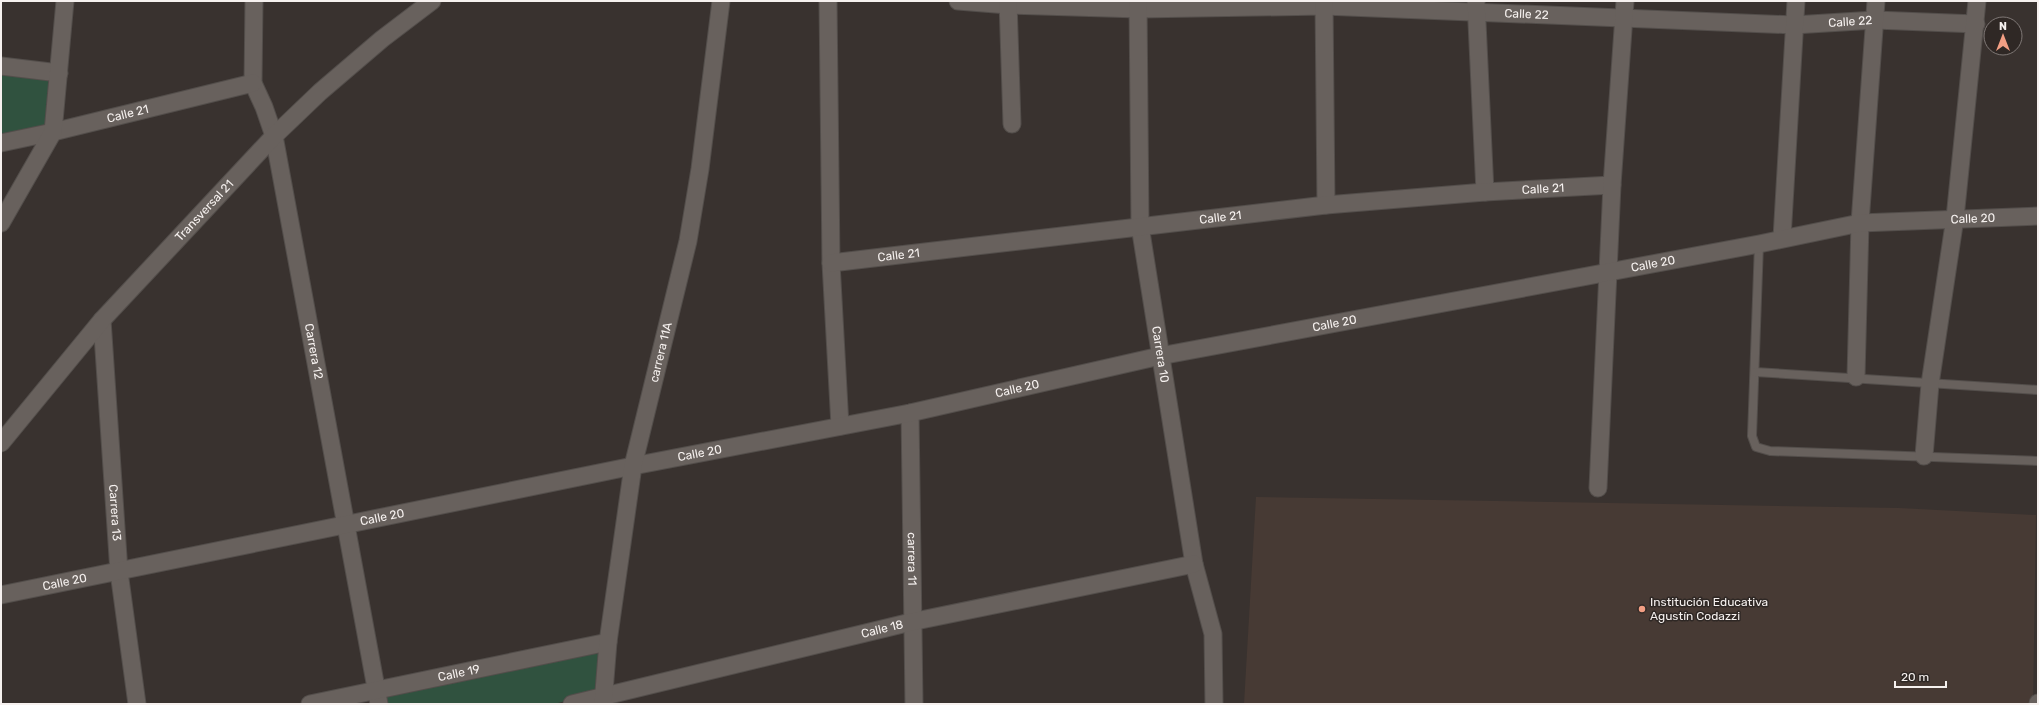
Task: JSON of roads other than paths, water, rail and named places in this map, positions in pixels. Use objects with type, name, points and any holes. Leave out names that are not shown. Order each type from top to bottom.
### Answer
[{"type":"street","points":[[1,223],[53,132],[60,73],[65,1]]},
{"type":"street","name":"Carrera 12","points":[[254,1],[253,82],[274,136],[378,698]]},
{"type":"street","name":"Transversal 21","points":[[1,443],[102,320],[274,136],[320,92],[432,1]]},
{"type":"street","name":"carrera 11A","points":[[603,700],[608,642],[633,466],[688,241],[700,169],[721,1]]},
{"type":"street","points":[[828,1],[831,263],[840,426]]},
{"type":"street","name":"Calle 22","points":[[958,1],[1138,5],[1324,3],[1625,9],[1794,25],[1875,20],[1976,24]]},
{"type":"street","points":[[1782,238],[1796,1]]},
{"type":"street","points":[[1856,377],[1860,223],[1876,1]]},
{"type":"street","points":[[1924,456],[1930,384],[1955,218],[1976,24],[1977,1]]},
{"type":"street","points":[[1008,3],[1012,124]]},
{"type":"street","points":[[1324,3],[1326,205]]},
{"type":"street","name":"Carrera 10","points":[[1138,5],[1140,226],[1194,564],[1214,634],[1214,704]]},
{"type":"street","points":[[1477,6],[1485,192]]},
{"type":"street","points":[[1598,488],[1612,184],[1625,9]]},
{"type":"street","points":[[1,66],[60,73]]},
{"type":"street","name":"Calle 21","points":[[1,143],[53,132],[253,82]]},
{"type":"street","name":"Calle 21","points":[[831,263],[1326,205],[1485,192],[1612,184]]},
{"type":"street","name":"Calle 20","points":[[1,595],[633,466],[910,413],[1160,356],[1760,244],[1782,238],[1860,223],[1955,218],[2038,216]]},
{"type":"street","name":"Carrera 13","points":[[102,320],[119,572],[136,704]]},
{"type":"street","name":"carrera 11","points":[[910,413],[911,622],[914,704]]},
{"type":"street","name":"Calle 18","points":[[572,704],[603,700],[911,622],[1194,564]]},
{"type":"street","name":"Calle 19","points":[[310,704],[378,698],[608,642]]},
{"type":"lane","points":[[1760,244],[1752,436],[1756,447],[1770,451],[2038,461]]},
{"type":"lane","points":[[1755,372],[1856,377],[1930,384],[2038,390]]},
{"type":"place","name":"Institución Educativa Agustín Codazzi","points":[[1642,609]]}]
